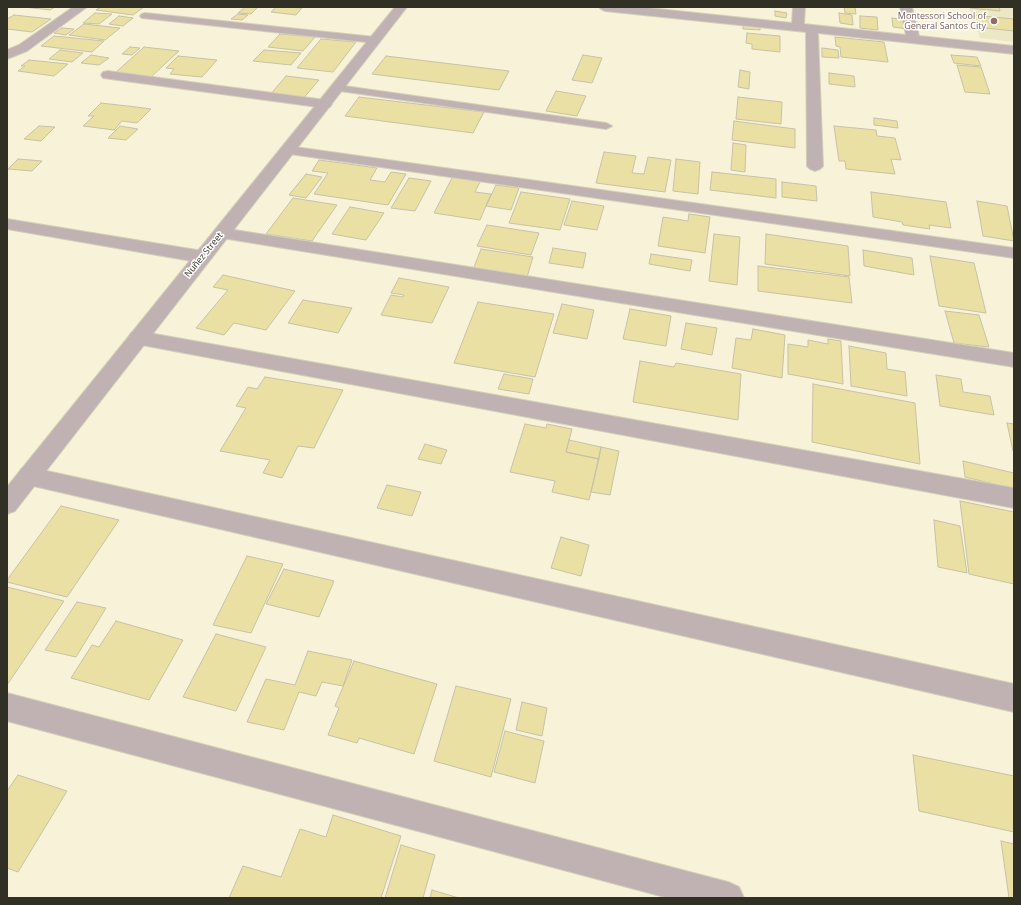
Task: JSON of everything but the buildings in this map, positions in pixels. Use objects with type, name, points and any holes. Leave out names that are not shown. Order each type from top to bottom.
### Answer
[{"type":"street","points":[[7,55],[24,48],[81,7]]},
{"type":"street","name":"Nuñez Street","points":[[7,504],[401,7]]},
{"type":"street","points":[[606,7],[638,9],[1014,50]]},
{"type":"street","points":[[799,7],[805,28],[815,166]]},
{"type":"street","points":[[906,7],[913,39]]},
{"type":"street","points":[[108,74],[325,104]]},
{"type":"street","points":[[288,150],[1014,253]]},
{"type":"street","points":[[7,224],[202,257]]},
{"type":"street","points":[[222,233],[1014,360]]},
{"type":"street","points":[[138,338],[1014,498]]},
{"type":"street","points":[[29,476],[1014,698]]},
{"type":"street","points":[[7,707],[728,898]]},
{"type":"lane","points":[[145,16],[375,40]]},
{"type":"lane","points":[[337,88],[606,126]]},
{"type":"shaded area","name":"Montessori School of General Santos City","points":[[969,7],[1014,7],[1014,42],[980,38]]},
{"type":"place","name":"Montessori School of General Santos City","points":[[994,21]]}]
